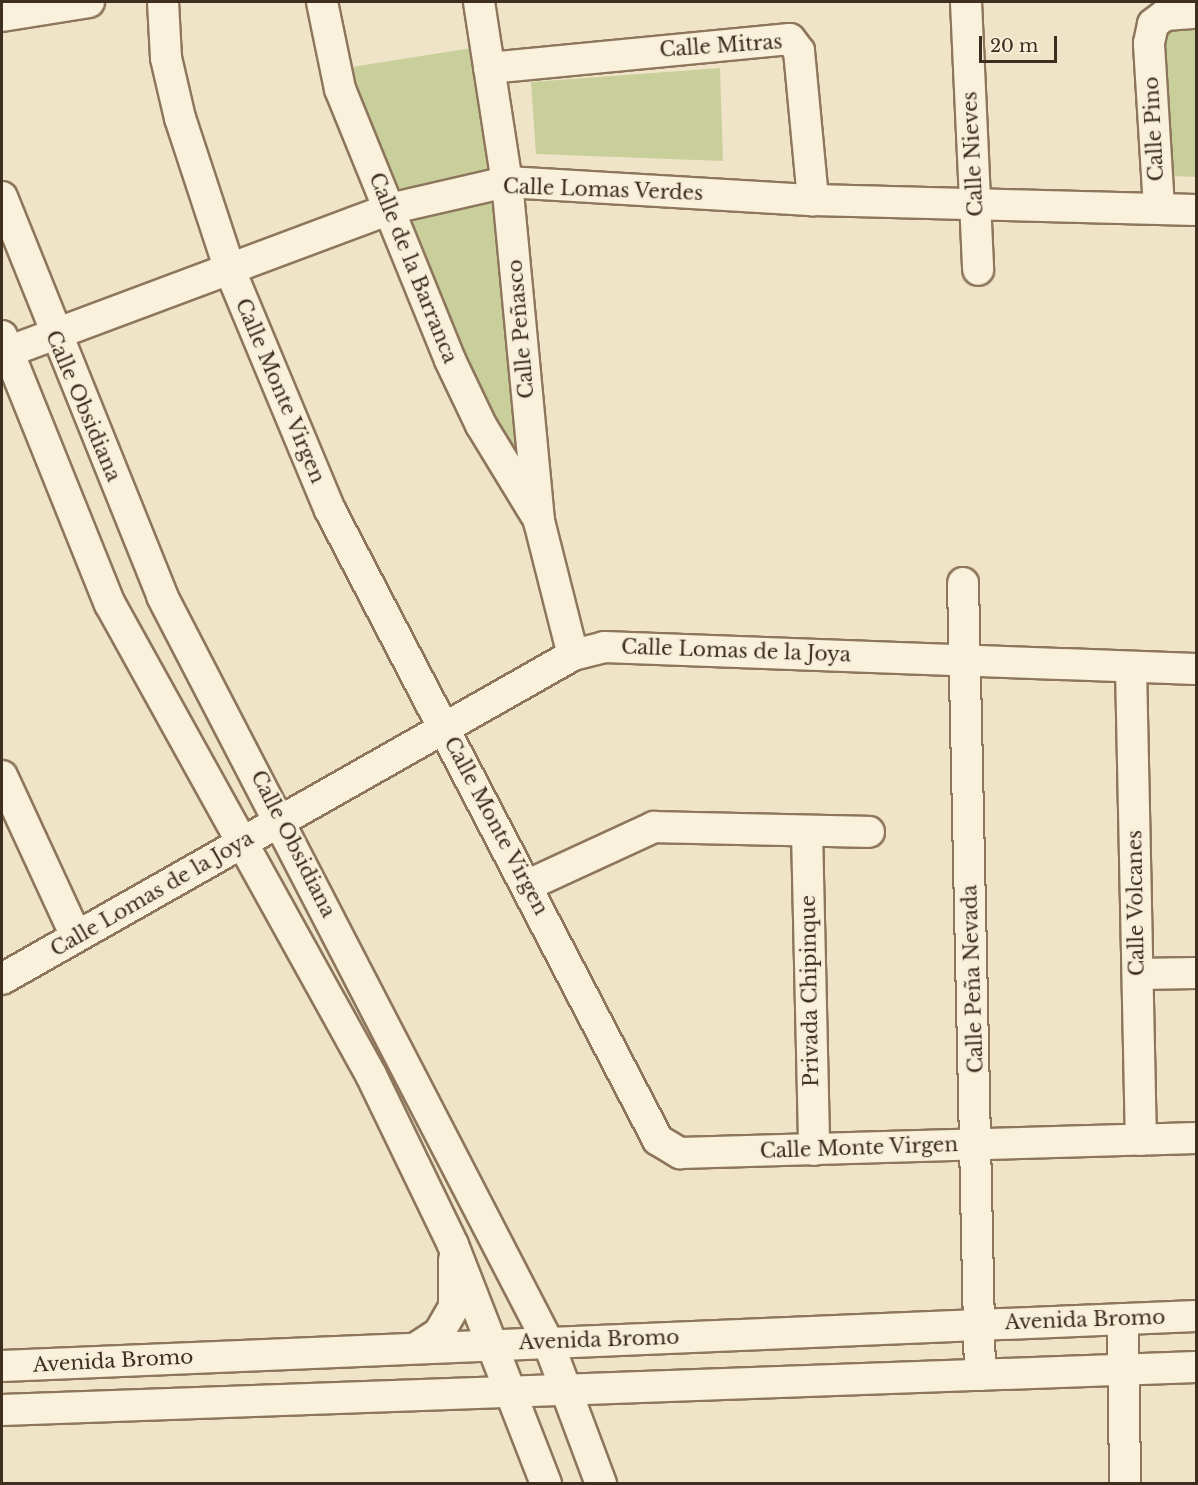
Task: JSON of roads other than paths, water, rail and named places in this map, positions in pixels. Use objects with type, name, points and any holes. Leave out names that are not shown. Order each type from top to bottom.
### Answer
[{"type":"street","points":[[2,16],[89,2]]},
{"type":"street","name":"Calle Monte Virgen","points":[[163,2],[166,58],[180,118],[230,270],[330,510],[528,885],[658,1140],[680,1153],[1197,1138]]},
{"type":"street","name":"Calle de la Barranca","points":[[322,2],[340,89],[389,209],[476,416],[539,521]]},
{"type":"street","name":"Calle Peñasco","points":[[479,2],[507,182],[539,521],[573,655]]},
{"type":"street","name":"Calle Nieves","points":[[966,2],[978,270]]},
{"type":"street","name":"Calle Pino","points":[[1159,208],[1149,43],[1153,24],[1165,15],[1197,13]]},
{"type":"street","name":"Calle Mitras","points":[[489,68],[790,39],[799,51],[813,200]]},
{"type":"street","name":"Calle Lomas Verdes","points":[[3,348],[52,334],[230,270],[389,209],[507,182],[813,200],[975,202],[1197,210]]},
{"type":"street","name":"Calle Obsidiana","points":[[2,197],[52,334],[162,596],[281,820],[548,1342],[602,1484]]},
{"type":"street","points":[[3,348],[110,604],[371,1075],[453,1245],[496,1344],[546,1484]]},
{"type":"street","name":"Calle Peña Nevada","points":[[963,583],[962,660],[979,1145],[980,1375]]},
{"type":"street","name":"Calle Lomas de la Joya","points":[[2,979],[573,655],[627,644],[1197,669]]},
{"type":"street","name":"Calle Volcanes","points":[[1131,667],[1141,1140]]},
{"type":"street","points":[[2,776],[76,936]]},
{"type":"street","points":[[528,885],[654,827],[869,832]]},
{"type":"street","name":"Privada Chipinque","points":[[807,831],[814,1150]]},
{"type":"street","points":[[1138,974],[1197,973]]},
{"type":"street","points":[[416,1348],[439,1333],[454,1307],[453,1245]]},
{"type":"street","name":"Avenida Bromo","points":[[2,1366],[980,1323],[1197,1316]]},
{"type":"street","points":[[1123,1319],[1125,1484]]},
{"type":"street","points":[[2,1410],[1197,1367]]}]
